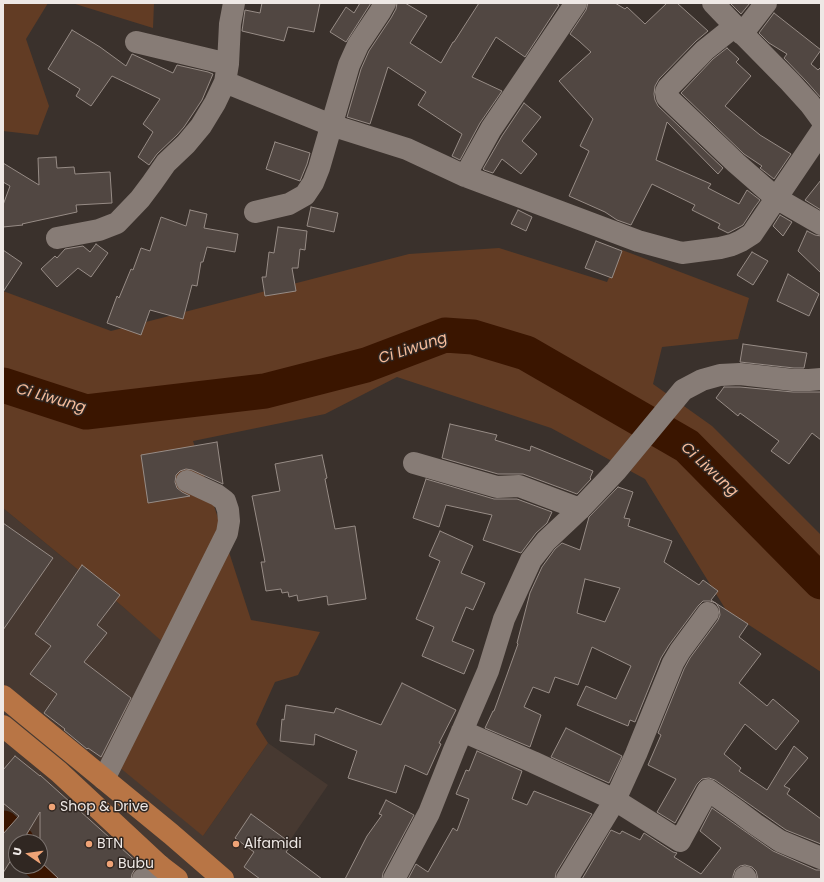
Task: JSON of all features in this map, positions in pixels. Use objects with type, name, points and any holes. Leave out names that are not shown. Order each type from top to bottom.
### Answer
[{"type":"main road","points":[[3,696],[165,829],[223,879]]},
{"type":"main road","points":[[3,726],[59,772],[160,866],[176,879]]},
{"type":"street","points":[[57,238],[99,230],[117,223],[148,189],[166,163],[186,144],[201,126],[215,104],[226,73],[230,24],[234,3]]},
{"type":"street","points":[[255,212],[289,204],[305,195],[313,183],[332,126],[349,65],[358,45],[385,3]]},
{"type":"street","points":[[465,176],[491,129],[576,3]]},
{"type":"street","points":[[713,3],[790,82],[810,104],[821,119]]},
{"type":"street","points":[[766,3],[739,30],[706,50],[670,86],[667,90],[667,97],[776,198],[821,224]]},
{"type":"street","points":[[136,42],[226,73],[332,126],[407,149],[465,176],[638,241],[682,253],[732,245],[742,241],[752,234],[821,132]]},
{"type":"street","points":[[394,879],[429,813],[488,671],[504,619],[532,560],[546,540],[580,509],[616,471],[683,390],[702,380],[720,375],[740,374],[793,380],[821,379]]},
{"type":"street","points":[[414,463],[497,487],[519,486],[580,509]]},
{"type":"street","points":[[104,779],[227,533],[229,520],[225,501],[217,495],[187,481]]},
{"type":"street","points":[[567,879],[615,800],[674,663],[683,647],[708,613]]},
{"type":"street","points":[[462,732],[533,762],[615,800],[680,841],[708,790],[780,841],[821,858]]},
{"type":"street","points":[[143,879],[160,866]]},
{"type":"shaded area","points":[[3,3],[48,3],[26,39],[49,106],[38,135],[3,131]]},
{"type":"shaded area","points":[[72,3],[154,3],[153,28]]},
{"type":"shaded area","points":[[499,248],[607,282],[622,250],[749,298],[738,339],[662,347],[653,384],[712,426],[821,535],[821,672],[726,610],[645,479],[551,428],[397,377],[325,414],[193,441],[251,620],[320,632],[298,675],[275,682],[256,724],[268,743],[203,836],[113,762],[166,645],[122,606],[3,508],[3,291],[111,331],[409,254]]},
{"type":"shaded area","points":[[3,508],[167,645],[203,836],[268,743],[328,785],[282,852],[317,879],[63,879],[48,855],[48,834],[9,834],[3,829]]},
{"type":"building","points":[[262,3],[320,3],[314,32],[288,27],[284,41],[242,31],[245,10],[260,13]]},
{"type":"building","points":[[360,3],[371,3],[346,42],[330,32],[346,7],[354,13]]},
{"type":"building","points":[[397,3],[405,3],[427,16],[410,43],[441,63],[479,3],[556,3],[559,5],[525,57],[496,37],[472,77],[502,91],[480,123],[460,160],[452,156],[462,134],[418,105],[426,92],[388,67],[370,124],[347,117],[361,69],[369,51],[396,9]]},
{"type":"building","points":[[588,3],[615,3],[625,9],[627,7],[645,24],[667,3],[677,3],[708,31],[696,41],[659,79],[655,86],[654,94],[658,106],[723,168],[718,174],[667,122],[656,160],[711,184],[708,188],[739,204],[747,190],[760,200],[743,225],[728,233],[718,228],[720,224],[692,210],[695,205],[652,184],[631,225],[617,220],[605,212],[569,196],[589,151],[580,146],[593,119],[559,81],[591,52],[570,34],[586,10]]},
{"type":"building","points":[[730,3],[750,3],[741,14]]},
{"type":"building","points":[[774,13],[821,50],[811,64],[818,70],[821,67],[821,98],[784,58],[787,54],[769,43],[759,33]]},
{"type":"building","points":[[72,30],[100,47],[126,66],[132,54],[173,73],[177,65],[213,74],[202,100],[184,127],[157,154],[149,165],[138,157],[153,132],[143,124],[160,99],[112,76],[91,106],[76,96],[80,89],[48,69]]},
{"type":"building","points":[[727,48],[739,59],[736,62],[751,76],[725,106],[760,135],[791,154],[774,179],[760,168],[762,166],[744,154],[681,93],[713,59]]},
{"type":"building","points":[[524,103],[541,117],[522,141],[537,154],[521,174],[502,159],[493,173],[484,170],[483,169],[502,136]]},
{"type":"building","points":[[275,142],[310,153],[300,181],[266,169]]},
{"type":"building","points":[[56,157],[57,168],[74,167],[75,174],[110,172],[112,203],[76,205],[77,212],[22,224],[23,225],[3,227],[3,205],[10,186],[3,182],[3,163],[39,185],[38,158]]},
{"type":"building","points":[[821,180],[821,210],[805,200]]},
{"type":"building","points":[[311,207],[338,213],[334,232],[307,226]]},
{"type":"building","points":[[190,210],[207,214],[204,228],[238,234],[235,252],[207,247],[203,262],[201,262],[197,286],[192,285],[183,319],[150,310],[141,335],[107,323],[117,296],[119,298],[131,269],[133,270],[141,248],[150,251],[161,217],[186,226]]},
{"type":"building","points":[[518,210],[532,217],[526,231],[511,224]]},
{"type":"building","points":[[780,215],[792,222],[783,236],[773,226]]},
{"type":"building","points":[[278,227],[307,231],[305,250],[300,249],[298,268],[292,268],[296,291],[265,296],[262,277],[266,277],[269,252],[274,253]]},
{"type":"building","points":[[807,231],[821,236],[821,273],[798,251]]},
{"type":"building","points":[[596,241],[622,251],[612,278],[585,268]]},
{"type":"building","points":[[96,244],[108,253],[91,277],[78,268],[57,287],[41,269],[55,256],[57,258],[65,249],[83,246],[90,252]]},
{"type":"building","points":[[3,250],[22,263],[3,292]]},
{"type":"building","points":[[752,252],[768,261],[753,285],[737,275]]},
{"type":"building","points":[[788,274],[819,294],[809,316],[777,301]]},
{"type":"building","points":[[743,344],[807,353],[804,368],[740,362]]},
{"type":"building","points":[[724,387],[793,392],[821,392],[821,440],[812,433],[789,464],[771,451],[779,441],[740,413],[738,416],[716,398]]},
{"type":"building","points":[[450,424],[497,435],[495,440],[530,451],[531,446],[593,471],[590,478],[591,479],[577,494],[523,474],[498,474],[442,458]]},
{"type":"building","points":[[217,442],[223,484],[192,470],[186,469],[180,471],[176,475],[175,482],[177,488],[190,496],[148,503],[141,455]]},
{"type":"building","points":[[322,455],[335,529],[355,526],[366,599],[328,605],[327,596],[298,601],[297,595],[289,597],[288,592],[282,593],[281,589],[266,591],[261,562],[265,562],[252,496],[280,491],[275,464]]},
{"type":"building","points":[[426,479],[494,499],[517,499],[552,512],[547,523],[536,533],[521,553],[483,540],[492,515],[446,505],[439,527],[413,518]]},
{"type":"building","points":[[618,487],[633,492],[624,518],[630,519],[628,526],[672,541],[664,562],[699,585],[703,580],[718,591],[711,600],[715,603],[703,601],[669,645],[661,658],[635,722],[630,720],[628,726],[577,705],[586,686],[616,699],[631,666],[592,647],[578,685],[555,677],[549,693],[533,687],[524,707],[541,715],[530,747],[485,728],[494,711],[518,644],[517,643],[530,593],[542,567],[555,549],[562,543],[580,550],[589,517]],"holes":[[[585,579],[620,588],[605,622],[577,613]]]},
{"type":"building","points":[[3,523],[53,558],[3,630]]},
{"type":"building","points":[[440,531],[473,546],[461,573],[485,583],[473,610],[466,607],[452,641],[474,650],[464,674],[422,656],[434,627],[416,619],[440,561],[429,556]]},
{"type":"building","points":[[82,565],[120,595],[97,625],[107,633],[84,662],[131,698],[101,757],[88,748],[87,749],[64,730],[65,729],[44,713],[57,694],[30,674],[51,646],[35,634]]},
{"type":"building","points":[[716,603],[748,624],[739,637],[761,654],[739,683],[767,706],[773,699],[799,721],[776,750],[745,724],[724,754],[741,768],[739,771],[767,790],[794,746],[808,758],[784,786],[790,789],[787,794],[821,819],[821,844],[786,830],[715,780],[709,778],[702,779],[697,784],[675,823],[657,812],[676,779],[648,765],[661,735],[658,733],[684,669],[690,658],[718,620],[720,615],[719,608]]},
{"type":"building","points":[[402,683],[456,710],[439,743],[441,744],[427,775],[405,765],[396,793],[348,778],[357,751],[315,734],[314,745],[280,741],[282,719],[284,720],[286,705],[334,713],[336,708],[381,725]]},
{"type":"building","points":[[566,728],[622,756],[609,783],[551,757]]},
{"type":"building","points":[[477,751],[522,771],[512,799],[527,805],[534,791],[592,814],[556,873],[555,879],[408,879],[416,864],[428,872],[453,828],[457,831],[469,799],[456,794],[466,770],[469,771]]},
{"type":"building","points":[[15,756],[40,775],[140,865],[135,869],[131,879],[59,879],[48,869],[48,834],[40,834],[40,812],[27,834],[8,834],[8,865],[3,873],[3,834],[19,816],[3,803],[3,770]]},
{"type":"building","points":[[386,800],[414,815],[383,873],[382,879],[345,879],[367,836],[382,815],[379,814]]},
{"type":"building","points":[[712,808],[773,851],[816,870],[821,870],[821,879],[758,879],[756,871],[752,867],[745,865],[740,866],[735,870],[733,879],[582,879],[611,830],[620,834],[622,831],[640,840],[644,833],[673,852],[677,853],[674,857],[701,874],[721,848],[700,831]]},
{"type":"building","points":[[251,814],[292,844],[286,852],[322,879],[260,879],[244,867],[254,852],[235,838]]},
{"type":"waterway","name":"Ci Liwung","points":[[3,385],[86,412],[265,391],[366,365],[445,335],[473,337],[526,353],[687,446],[821,582]]},
{"type":"waterway","points":[[3,828],[9,834]]},
{"type":"waterway","points":[[48,870],[58,879]]},
{"type":"place","name":"Shop & Drive","points":[[52,807]]},
{"type":"place","name":"BTN","points":[[89,844]]},
{"type":"place","name":"Alfamidi","points":[[236,844]]},
{"type":"place","name":"Bubu","points":[[110,864]]}]
